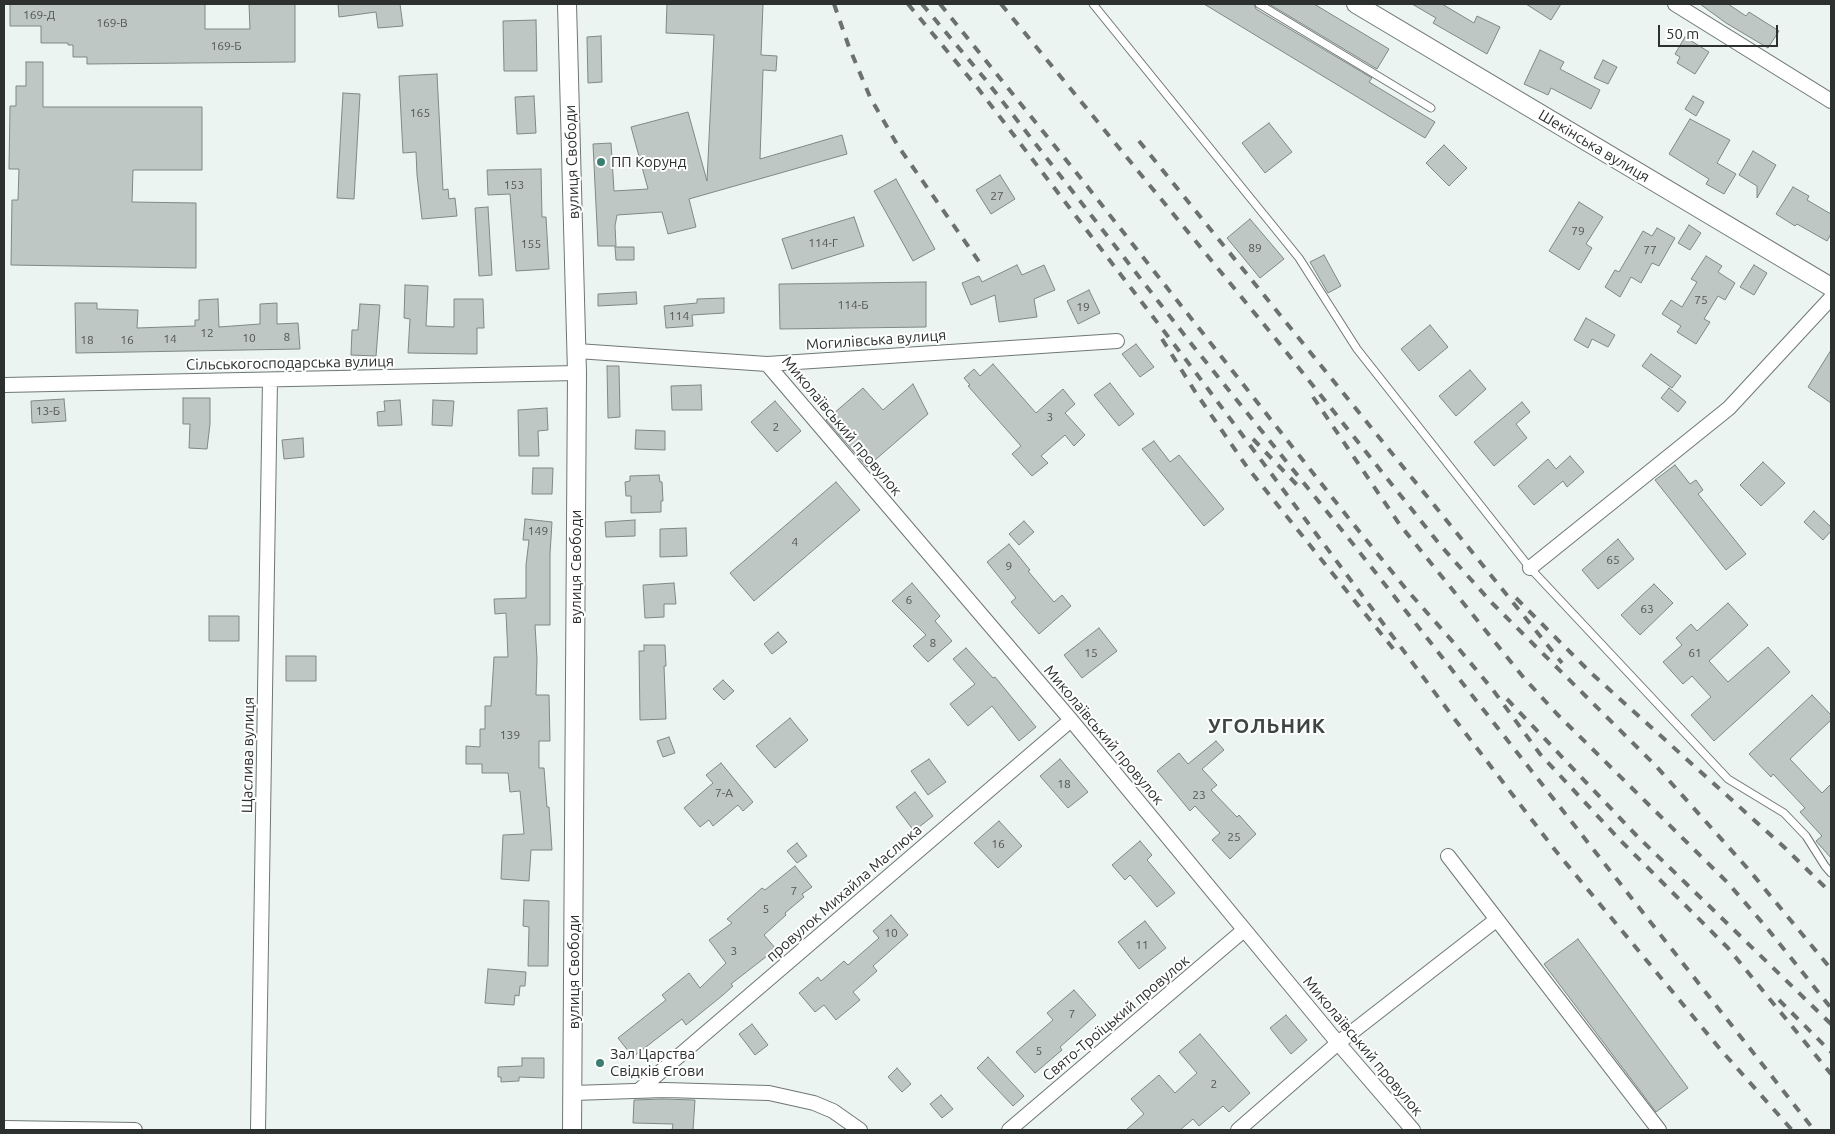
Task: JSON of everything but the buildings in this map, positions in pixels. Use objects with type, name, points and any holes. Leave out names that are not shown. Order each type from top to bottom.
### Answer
[{"type":"street","name":"вулиця Свободи","points":[[567,4],[577,373],[572,1130]]},
{"type":"street","name":"Шекінська вулиця","points":[[1356,4],[1831,287]]},
{"type":"street","points":[[1675,4],[1831,101]]},
{"type":"street","points":[[1530,568],[1729,408],[1831,298]]},
{"type":"street","name":"Могилівська вулиця","points":[[576,351],[767,364],[1117,341]]},
{"type":"street","name":"Миколаївський провулок","points":[[767,364],[1071,720],[1338,1043],[1413,1130]]},
{"type":"street","name":"Сільськогосподарська вулиця","points":[[4,384],[577,373]]},
{"type":"street","name":"Щаслива вулиця","points":[[258,1130],[270,380]]},
{"type":"street","name":"провулок Михайла Маслюка","points":[[638,1090],[1071,720]]},
{"type":"street","points":[[1448,856],[1658,1130]]},
{"type":"street","points":[[1238,1130],[1338,1043],[1496,920]]},
{"type":"street","name":"Свято-Троїцький провулок","points":[[1009,1130],[1244,930]]},
{"type":"street","points":[[573,1094],[638,1090],[769,1093],[814,1103],[833,1110],[860,1130]]},
{"type":"street","points":[[4,1128],[135,1130]]},
{"type":"lane","points":[[1093,4],[1299,258],[1357,349],[1530,568],[1728,779],[1784,813],[1806,836],[1831,873]]},
{"type":"lane","points":[[1259,4],[1431,108]]},
{"type":"railway","points":[[834,4],[849,47],[870,97],[898,146],[980,263]]},
{"type":"railway","points":[[908,4],[977,87],[1196,373],[1453,717],[1555,850],[1720,1049],[1792,1130]]},
{"type":"railway","points":[[922,4],[985,79],[1193,346],[1357,549],[1814,1130]]},
{"type":"railway","points":[[940,4],[1079,176],[1350,520],[1406,589],[1493,690],[1540,754],[1619,839],[1728,948],[1831,1074]]},
{"type":"railway","points":[[1001,4],[1275,338],[1441,546],[1492,603],[1656,766],[1749,870],[1831,969]]},
{"type":"railway","points":[[1139,141],[1562,663]]},
{"type":"railway","points":[[1162,339],[1196,393],[1247,467],[1395,651]]},
{"type":"railway","points":[[1313,397],[1400,525],[1524,678],[1557,714],[1728,883],[1831,1008]]},
{"type":"railway","points":[[1253,439],[1298,486]]},
{"type":"railway","points":[[1516,598],[1591,673],[1784,847],[1831,893]]},
{"type":"railway","points":[[1507,699],[1637,836],[1831,1024]]},
{"type":"railway","points":[[1779,1000],[1831,1052]]},
{"type":"place","name":"ПП Корунд","points":[[601,162]]},
{"type":"place","name":"Зал Царства Свідків Єгови","points":[[600,1063]]},
{"type":"district","name":"УГОЛЬНИК","points":[[1267,726]]}]
